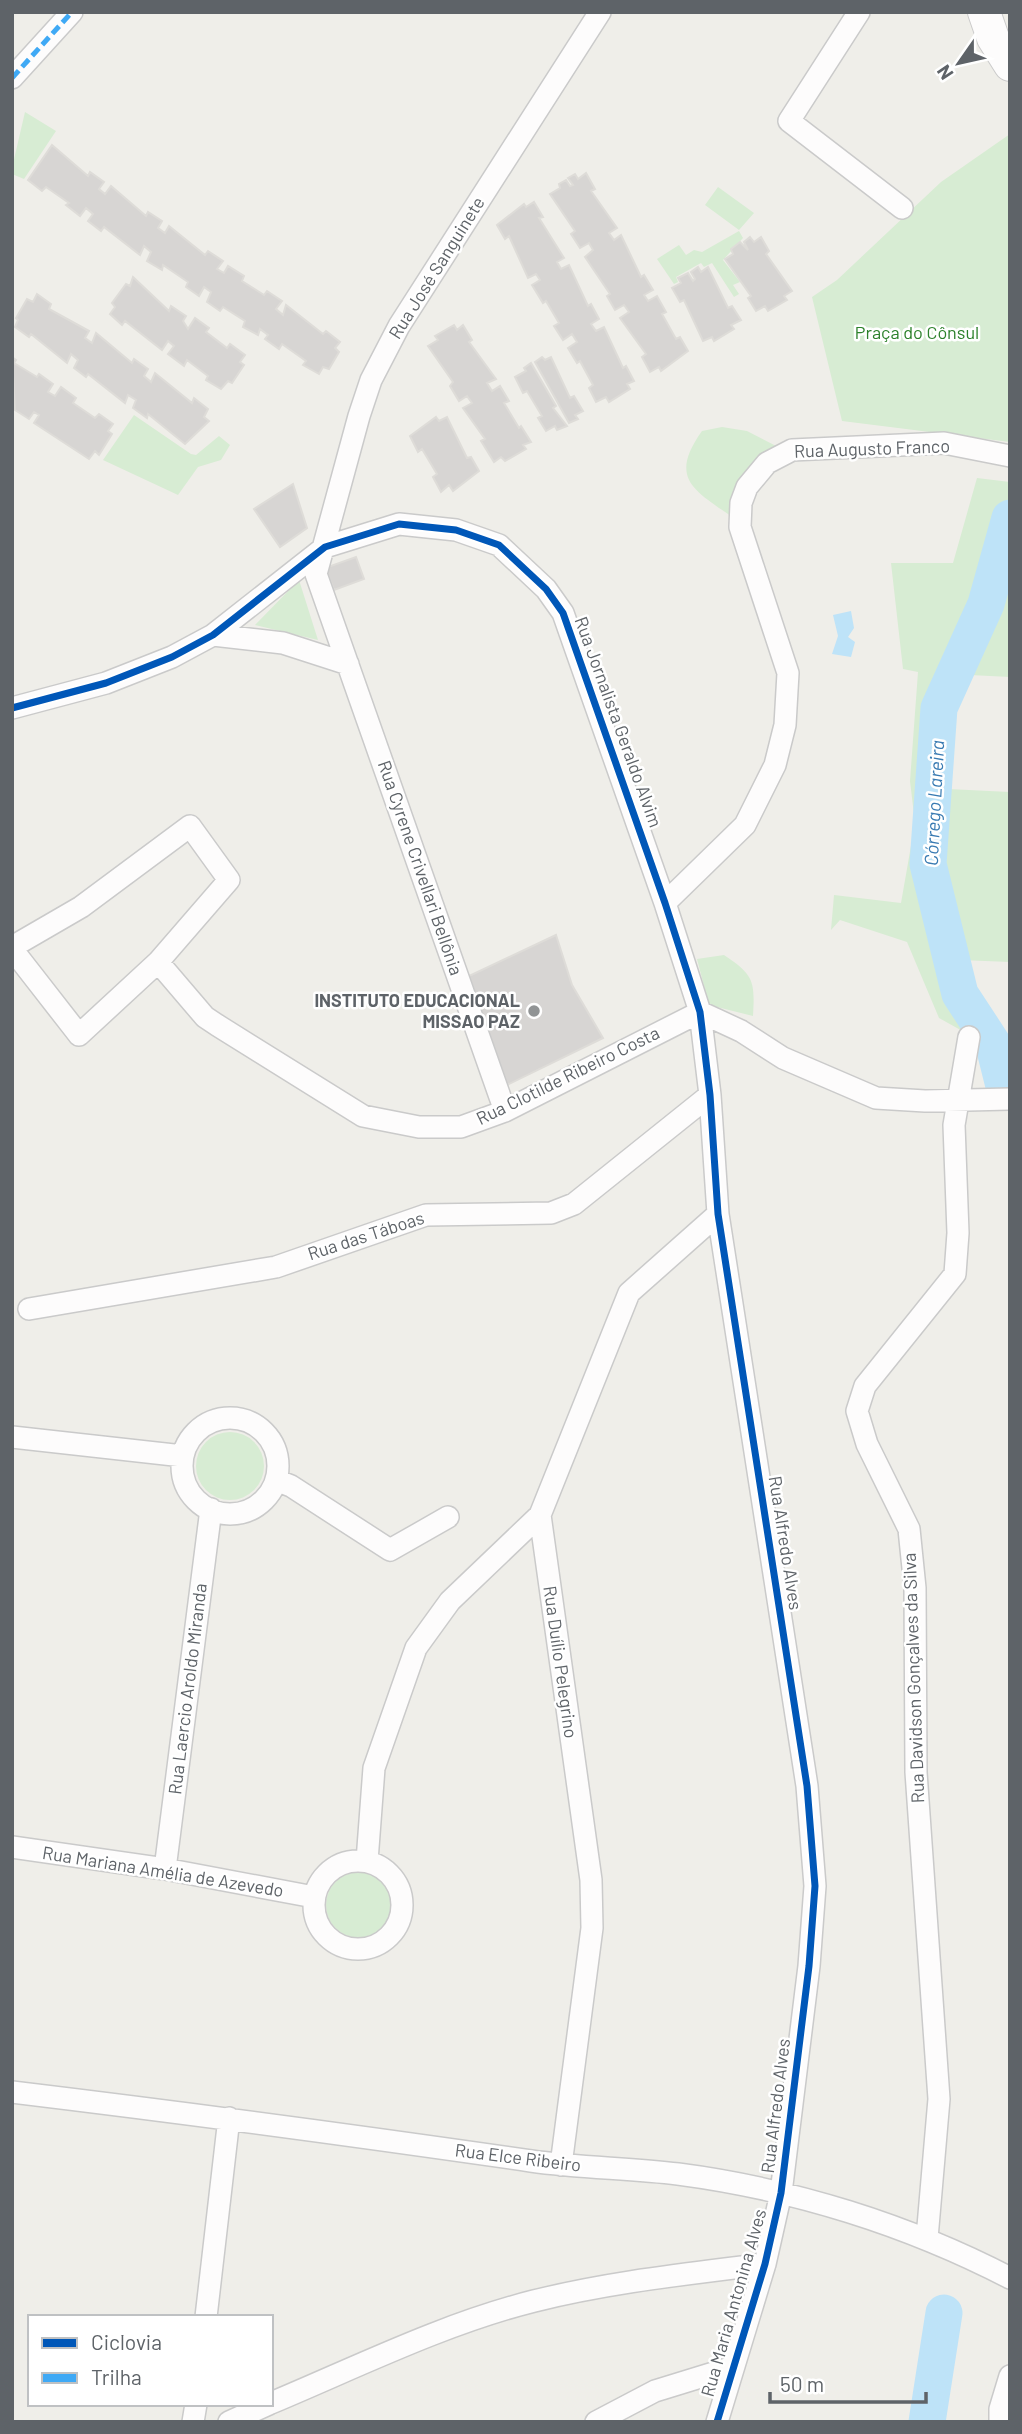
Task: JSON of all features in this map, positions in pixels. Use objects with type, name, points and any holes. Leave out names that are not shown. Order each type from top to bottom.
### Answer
[{"type":"main road","points":[[984,12],[993,38],[1010,65]]},
{"type":"street","points":[[12,78],[72,12]]},
{"type":"street","name":"Rua José Sanguinete","points":[[325,547],[371,380],[399,326],[600,12]]},
{"type":"street","points":[[859,12],[789,121],[902,208]]},
{"type":"street","name":"Rua Augusto Franco","points":[[666,903],[745,825],[775,765],[785,725],[788,673],[740,527],[741,503],[747,487],[767,463],[792,450],[944,443],[1010,456]]},
{"type":"street","name":"Rua Jornalista Geraldo Alvim","points":[[325,547],[399,524],[456,530],[499,545],[546,589],[563,613],[666,903]]},
{"type":"street","points":[[12,708],[106,682],[172,657],[213,635],[325,547]]},
{"type":"street","name":"Rua Cyrene Crivellari Bellônia","points":[[325,547],[316,574],[505,1111]]},
{"type":"street","points":[[213,635],[283,643],[348,664]]},
{"type":"street","points":[[190,826],[229,880],[158,962],[79,1035],[12,948],[80,907],[190,826]]},
{"type":"street","name":"Rua Alfredo Alves","points":[[666,903],[700,1012],[710,1095],[718,1214],[807,1786],[815,1886],[809,1966],[781,2193]]},
{"type":"street","name":"Rua Clotilde Ribeiro Costa","points":[[158,962],[205,1017],[363,1116],[419,1127],[461,1127],[505,1111],[700,1012]]},
{"type":"street","points":[[700,1012],[741,1031],[783,1058],[855,1092],[876,1098],[1010,1099]]},
{"type":"street","name":"Rua Davidson Gonçalves da Silva","points":[[927,2238],[939,2099],[916,1772],[915,1588],[909,1530],[867,1444],[857,1411],[865,1386],[955,1274],[958,1233],[954,1125],[969,1037]]},
{"type":"street","name":"Rua das Táboas","points":[[29,1309],[275,1267],[426,1214],[551,1213],[575,1204],[710,1095]]},
{"type":"street","name":"Rua Duílio Pelegrino","points":[[561,2165],[592,1928],[590,1880],[540,1515],[629,1293],[718,1214]]},
{"type":"street","points":[[242,1419],[268,1436],[276,1449],[276,1480],[269,1494],[257,1506],[243,1512],[227,1513],[211,1509],[197,1500],[188,1488],[183,1472],[183,1456],[188,1442],[211,1421],[242,1419]]},
{"type":"street","points":[[12,1437],[183,1456]]},
{"type":"street","points":[[276,1480],[291,1486],[390,1550],[449,1517]]},
{"type":"street","name":"Rua Laercio Aroldo Miranda","points":[[165,1869],[211,1509]]},
{"type":"street","points":[[367,1861],[374,1768],[416,1648],[450,1601],[540,1515]]},
{"type":"street","name":"Rua Mariana Amélia de Azevedo","points":[[12,1847],[165,1869],[314,1897]]},
{"type":"street","points":[[367,1861],[391,1875],[403,1901],[402,1915],[396,1929],[386,1940],[372,1947],[357,1949],[342,1946],[320,1927],[314,1897],[319,1884],[339,1864],[367,1861]]},
{"type":"street","name":"Rua Elce Ribeiro","points":[[12,2092],[229,2118],[561,2165],[679,2174],[781,2193],[927,2238],[1010,2278]]},
{"type":"street","points":[[206,2315],[229,2118]]},
{"type":"street","name":"Rua Maria Antonina Alves","points":[[717,2422],[765,2264],[781,2193]]},
{"type":"street","points":[[273,2403],[440,2331],[532,2301],[636,2279],[765,2264]]},
{"type":"street","points":[[596,2422],[655,2391],[733,2367]]},
{"type":"street","points":[[1000,2422],[1000,2409],[1010,2376]]},
{"type":"street","points":[[229,2422],[265,2406]]},
{"type":"green space","points":[[25,112],[56,131],[24,179],[12,174],[12,168]]},
{"type":"green space","name":"Praça do Cônsul","points":[[1010,134],[1010,442],[842,421],[812,297],[837,280],[941,182]]},
{"type":"green space","points":[[718,187],[754,213],[739,230],[705,205]]},
{"type":"green space","points":[[739,231],[743,238],[723,260],[740,282],[733,285],[739,294],[734,297],[712,263],[704,267],[701,263],[676,277],[678,282],[674,284],[657,259],[679,245],[686,255],[694,250],[702,252]]},
{"type":"green space","points":[[134,415],[191,454],[196,455],[219,436],[230,445],[221,460],[198,467],[178,495],[103,460]]},
{"type":"green space","points":[[722,427],[747,431],[778,447],[735,519],[698,492],[687,473],[687,461],[702,431]]},
{"type":"green space","points":[[977,478],[1010,482],[1010,677],[950,674],[941,784],[948,789],[1010,792],[1010,962],[960,960],[984,1011],[984,1043],[939,1018],[907,942],[840,920],[831,930],[834,895],[901,903],[915,823],[910,781],[918,672],[903,669],[891,563],[953,563]]},
{"type":"green space","points":[[299,580],[318,640],[255,625]]},
{"type":"green space","points":[[724,955],[741,968],[750,980],[754,995],[753,1016],[709,1005],[697,959]]},
{"type":"green space","points":[[230,1432],[243,1435],[254,1442],[261,1453],[264,1466],[261,1479],[254,1490],[243,1497],[230,1500],[217,1497],[206,1490],[199,1479],[196,1466],[199,1453],[206,1442],[217,1435]]},
{"type":"green space","points":[[353,1872],[365,1872],[377,1877],[387,1887],[392,1905],[390,1918],[377,1933],[365,1938],[353,1938],[341,1933],[331,1923],[326,1911],[326,1899],[331,1887],[341,1877]]},
{"type":"water","points":[[851,611],[854,628],[848,637],[855,642],[851,657],[832,654],[838,636],[833,615]]},
{"type":"building","points":[[52,145],[88,176],[90,172],[104,182],[99,189],[105,194],[111,186],[146,216],[148,212],[162,221],[158,228],[165,233],[169,226],[205,255],[208,251],[223,261],[217,269],[224,273],[228,266],[244,276],[242,281],[264,295],[267,291],[282,301],[276,309],[283,315],[286,305],[323,334],[326,331],[340,342],[335,348],[339,352],[329,369],[323,367],[319,374],[303,365],[306,361],[282,344],[279,349],[265,339],[268,335],[260,329],[258,335],[243,327],[245,321],[223,307],[220,311],[207,302],[211,292],[204,287],[199,296],[186,287],[188,282],[163,265],[162,270],[147,261],[151,252],[144,246],[140,255],[104,227],[101,231],[88,221],[93,214],[86,208],[80,216],[66,205],[69,203],[46,187],[42,191],[28,180]]},
{"type":"building","points":[[586,173],[595,189],[591,191],[617,228],[609,233],[614,240],[621,235],[641,277],[644,275],[653,290],[644,295],[648,301],[657,296],[666,312],[662,314],[676,339],[680,337],[688,351],[661,371],[659,367],[650,372],[642,357],[646,354],[620,318],[629,312],[624,305],[615,310],[607,296],[610,294],[585,257],[593,250],[589,243],[580,248],[571,234],[575,231],[550,194],[566,180],[570,186],[573,185],[568,178],[575,174],[578,179]]},
{"type":"building","points":[[534,202],[543,217],[539,218],[564,258],[557,262],[561,269],[569,265],[588,306],[591,304],[599,319],[591,324],[596,331],[604,327],[623,368],[626,366],[634,381],[627,384],[630,389],[609,402],[606,397],[596,402],[589,388],[593,385],[580,361],[577,363],[568,348],[577,342],[572,334],[563,340],[554,326],[559,323],[546,301],[543,303],[532,285],[540,280],[536,274],[528,278],[509,236],[505,239],[497,225],[524,204],[526,207]]},
{"type":"building","points":[[750,237],[754,242],[761,237],[769,251],[766,254],[792,291],[784,296],[787,300],[768,311],[765,306],[756,311],[748,298],[751,296],[725,259],[733,254],[731,249],[740,242],[748,250],[744,242]]},
{"type":"building","points":[[698,267],[701,272],[708,267],[728,308],[732,306],[741,320],[731,325],[734,329],[714,341],[712,337],[703,341],[684,300],[680,302],[672,288],[681,283],[678,278],[688,273],[693,281],[695,279],[691,272]]},
{"type":"building","points":[[133,277],[169,311],[171,306],[186,316],[183,321],[188,329],[195,318],[209,328],[206,332],[227,348],[230,344],[245,355],[240,362],[244,365],[232,383],[228,381],[221,389],[206,380],[208,376],[187,360],[184,366],[168,354],[174,346],[168,341],[162,350],[125,321],[122,325],[110,314],[115,307],[112,303],[126,284],[130,286]]},
{"type":"building","points":[[37,294],[51,304],[49,309],[89,331],[85,338],[92,343],[96,333],[132,363],[134,359],[148,369],[144,376],[151,382],[155,373],[192,403],[194,398],[208,409],[204,417],[209,421],[185,444],[148,414],[147,418],[133,408],[136,400],[128,395],[125,403],[88,374],[86,377],[74,368],[78,360],[71,354],[67,363],[31,334],[29,337],[15,327],[18,320],[16,318],[27,299],[33,302]]},
{"type":"building","points":[[454,325],[457,330],[463,325],[472,340],[469,342],[496,379],[487,383],[492,391],[500,386],[509,401],[504,403],[531,442],[523,445],[526,449],[505,461],[501,457],[494,462],[481,441],[485,439],[463,408],[472,403],[467,396],[459,401],[450,386],[453,382],[428,346],[438,340],[435,336]]},
{"type":"building","points":[[12,357],[16,360],[14,363],[37,377],[39,374],[53,384],[48,392],[55,396],[61,387],[76,398],[73,403],[95,418],[99,414],[113,424],[108,431],[112,434],[99,455],[95,451],[89,459],[34,423],[39,415],[34,412],[29,419],[15,410]]},
{"type":"building","points":[[542,357],[545,360],[551,357],[570,398],[574,396],[583,411],[575,415],[578,419],[569,423],[535,362]]},
{"type":"building","points":[[531,363],[556,406],[553,408],[567,426],[557,430],[555,426],[546,431],[538,418],[542,416],[527,391],[523,393],[515,377],[526,371],[524,368]]},
{"type":"building","points":[[436,417],[439,421],[447,417],[467,458],[471,457],[479,471],[453,491],[449,485],[441,492],[433,477],[437,474],[422,449],[418,452],[410,436]]},
{"type":"building","points":[[293,484],[307,528],[280,547],[254,509]]},
{"type":"building","points":[[356,557],[364,579],[334,590],[325,568]]},
{"type":"building","name":"INSTITUTO EDUCACIONAL MISSAO PAZ","points":[[556,935],[572,985],[603,1038],[507,1085],[469,976]]},
{"type":"waterway","name":"Córrego Lareira","points":[[1004,1086],[994,1046],[960,994],[928,864],[939,708],[986,604],[1010,518]]},
{"type":"waterway","name":"Córrego Lareira","points":[[927,2422],[944,2313]]},
{"type":"marked path","points":[[12,78],[72,12]]},
{"type":"cycle path","points":[[12,708],[106,683],[172,657],[213,635],[325,547],[399,524],[456,530],[499,545],[546,589],[563,613],[665,903],[700,1012],[710,1095],[718,1214],[807,1786],[815,1886],[809,1966],[781,2193],[765,2264],[717,2422]]},
{"type":"place","name":"INSTITUTO EDUCACIONAL MISSAO PAZ","points":[[534,1011]]}]
